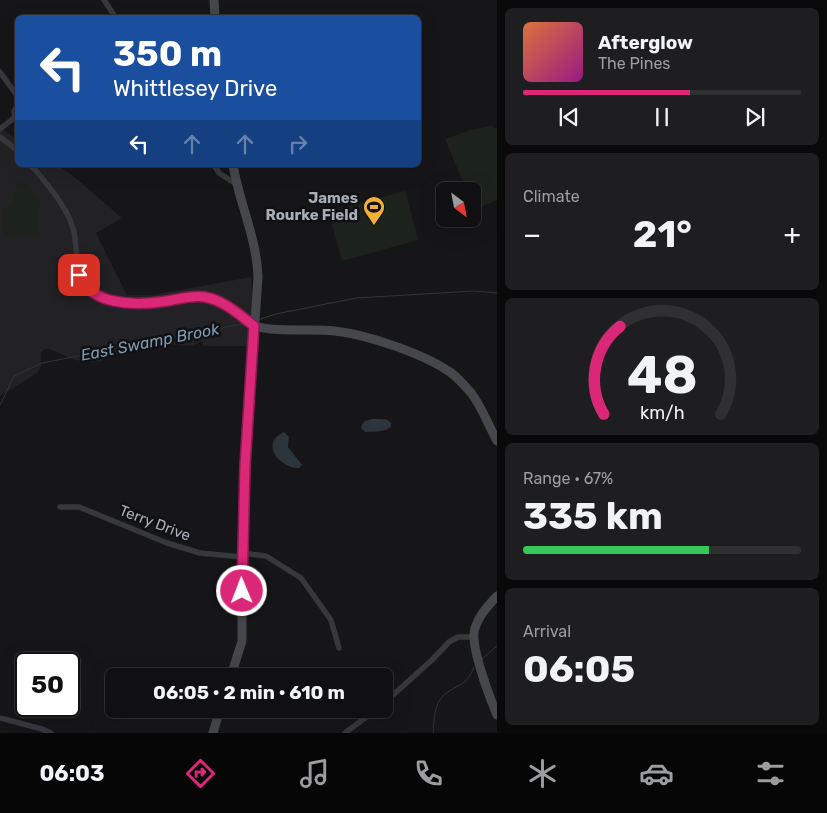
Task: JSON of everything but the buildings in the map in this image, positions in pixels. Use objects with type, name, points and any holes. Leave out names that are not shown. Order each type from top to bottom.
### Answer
[{"type":"main road","points":[[214,0],[215,15]]},
{"type":"main road","points":[[233,167],[256,259],[258,277],[245,466],[242,641],[234,668]]},
{"type":"main road","points":[[254,325],[268,329],[335,331],[359,335],[429,360],[451,372],[472,394],[497,441]]},
{"type":"main road","points":[[497,596],[480,616],[473,637],[477,656],[497,715]]},
{"type":"main road","points":[[212,733],[217,718]]},
{"type":"street","points":[[104,0],[114,15]]},
{"type":"street","points":[[0,72],[15,93]]},
{"type":"street","points":[[0,128],[15,118]]},
{"type":"street","points":[[0,137],[15,149]]},
{"type":"street","points":[[32,167],[69,218],[74,235],[79,275],[83,283],[94,294],[110,300],[141,304],[189,297],[208,297],[223,304],[254,325]]},
{"type":"street","points":[[215,167],[219,173],[236,184]]},
{"type":"street","name":"Terry Drive","points":[[60,507],[79,507],[167,544],[200,553],[266,556],[301,578],[331,620],[339,648]]},
{"type":"street","points":[[393,695],[449,642],[458,637],[473,637]]},
{"type":"street","points":[[0,718],[52,733]]},
{"type":"street","points":[[346,733],[365,718]]},
{"type":"shaded area","points":[[491,126],[497,129],[497,200],[481,207],[481,182],[463,182],[445,139],[470,130]]},
{"type":"shaded area","points":[[0,127],[15,138],[15,167],[60,167],[122,218],[96,233],[127,295],[153,295],[251,277],[250,346],[203,346],[202,341],[192,346],[163,344],[132,349],[100,361],[89,362],[75,360],[45,349],[41,353],[39,370],[0,396]]},
{"type":"shaded area","points":[[17,180],[28,185],[40,203],[38,213],[39,235],[4,237],[2,210],[14,197]]},
{"type":"shaded area","name":"James Rourke Field","points":[[405,191],[418,240],[342,261],[329,212]]},
{"type":"shaded area","points":[[386,419],[391,423],[391,426],[386,430],[365,432],[361,428],[362,424],[367,420]]},
{"type":"shaded area","points":[[284,432],[289,437],[288,447],[302,465],[299,468],[285,464],[275,454],[273,443]]},
{"type":"waterway","name":"East Swamp Brook","points":[[258,320],[276,314],[356,298],[474,291],[497,293]]},
{"type":"waterway","name":"East Swamp Brook","points":[[0,405],[14,376],[42,363],[247,323]]},
{"type":"waterway","points":[[482,659],[497,646]]},
{"type":"waterway","points":[[433,733],[435,713],[440,699],[468,679],[474,667]]},
{"type":"place","name":"James Rourke Field","points":[[374,226]]},
{"type":"route","points":[[79,275],[83,283],[94,294],[110,300],[141,304],[197,296],[208,297],[223,304],[254,326],[245,466],[242,591]]}]
